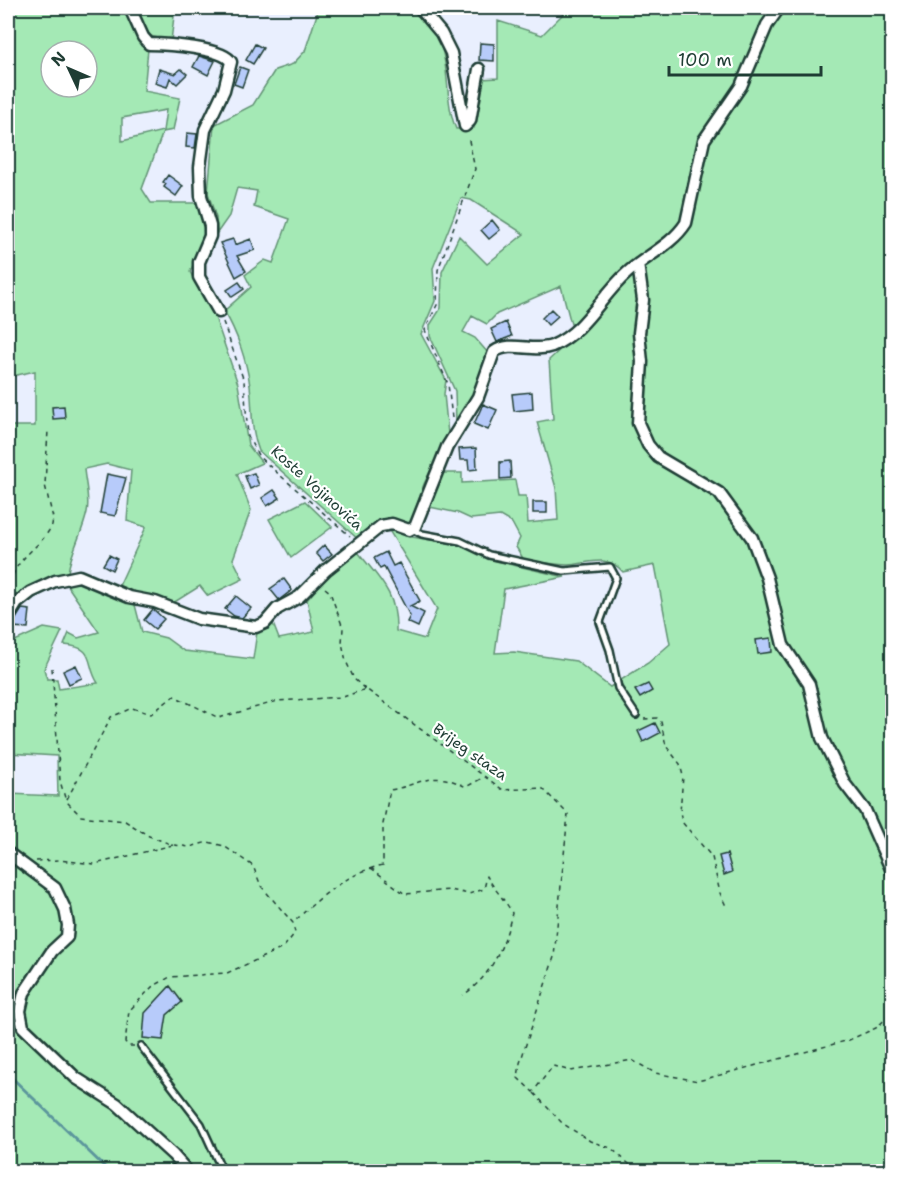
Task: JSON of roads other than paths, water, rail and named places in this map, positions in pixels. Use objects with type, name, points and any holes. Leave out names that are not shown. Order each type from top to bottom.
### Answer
[{"type":"street","points":[[130,8],[142,38],[149,44],[165,44],[216,52],[225,55],[231,62],[224,90],[205,130],[200,167],[201,196],[210,226],[210,236],[199,262],[199,277],[219,312]]},
{"type":"street","points":[[420,8],[441,33],[451,53],[465,126],[470,121],[479,69]]},
{"type":"street","points":[[8,618],[17,603],[55,580],[79,576],[129,597],[155,602],[199,619],[256,627],[265,623],[277,609],[298,597],[315,580],[381,526],[392,524],[412,530],[454,437],[478,397],[494,352],[509,347],[538,349],[550,347],[568,338],[638,264],[679,234],[686,223],[705,140],[741,87],[767,25],[779,8]]},
{"type":"street","points":[[638,264],[643,300],[639,333],[642,362],[638,423],[648,445],[658,457],[719,493],[752,538],[767,578],[783,645],[809,684],[822,738],[845,784],[865,810],[892,871]]},
{"type":"street","points":[[8,853],[55,888],[65,909],[68,925],[67,937],[52,951],[24,993],[20,1011],[23,1027],[76,1078],[117,1104],[173,1155],[188,1172]]},
{"type":"lane","points":[[412,530],[460,541],[489,555],[564,571],[610,567],[616,578],[600,621],[601,628],[610,650],[618,688],[636,715]]},
{"type":"lane","points":[[141,1046],[201,1124],[223,1172]]},
{"type":"waterway","points":[[8,1074],[110,1172]]}]
